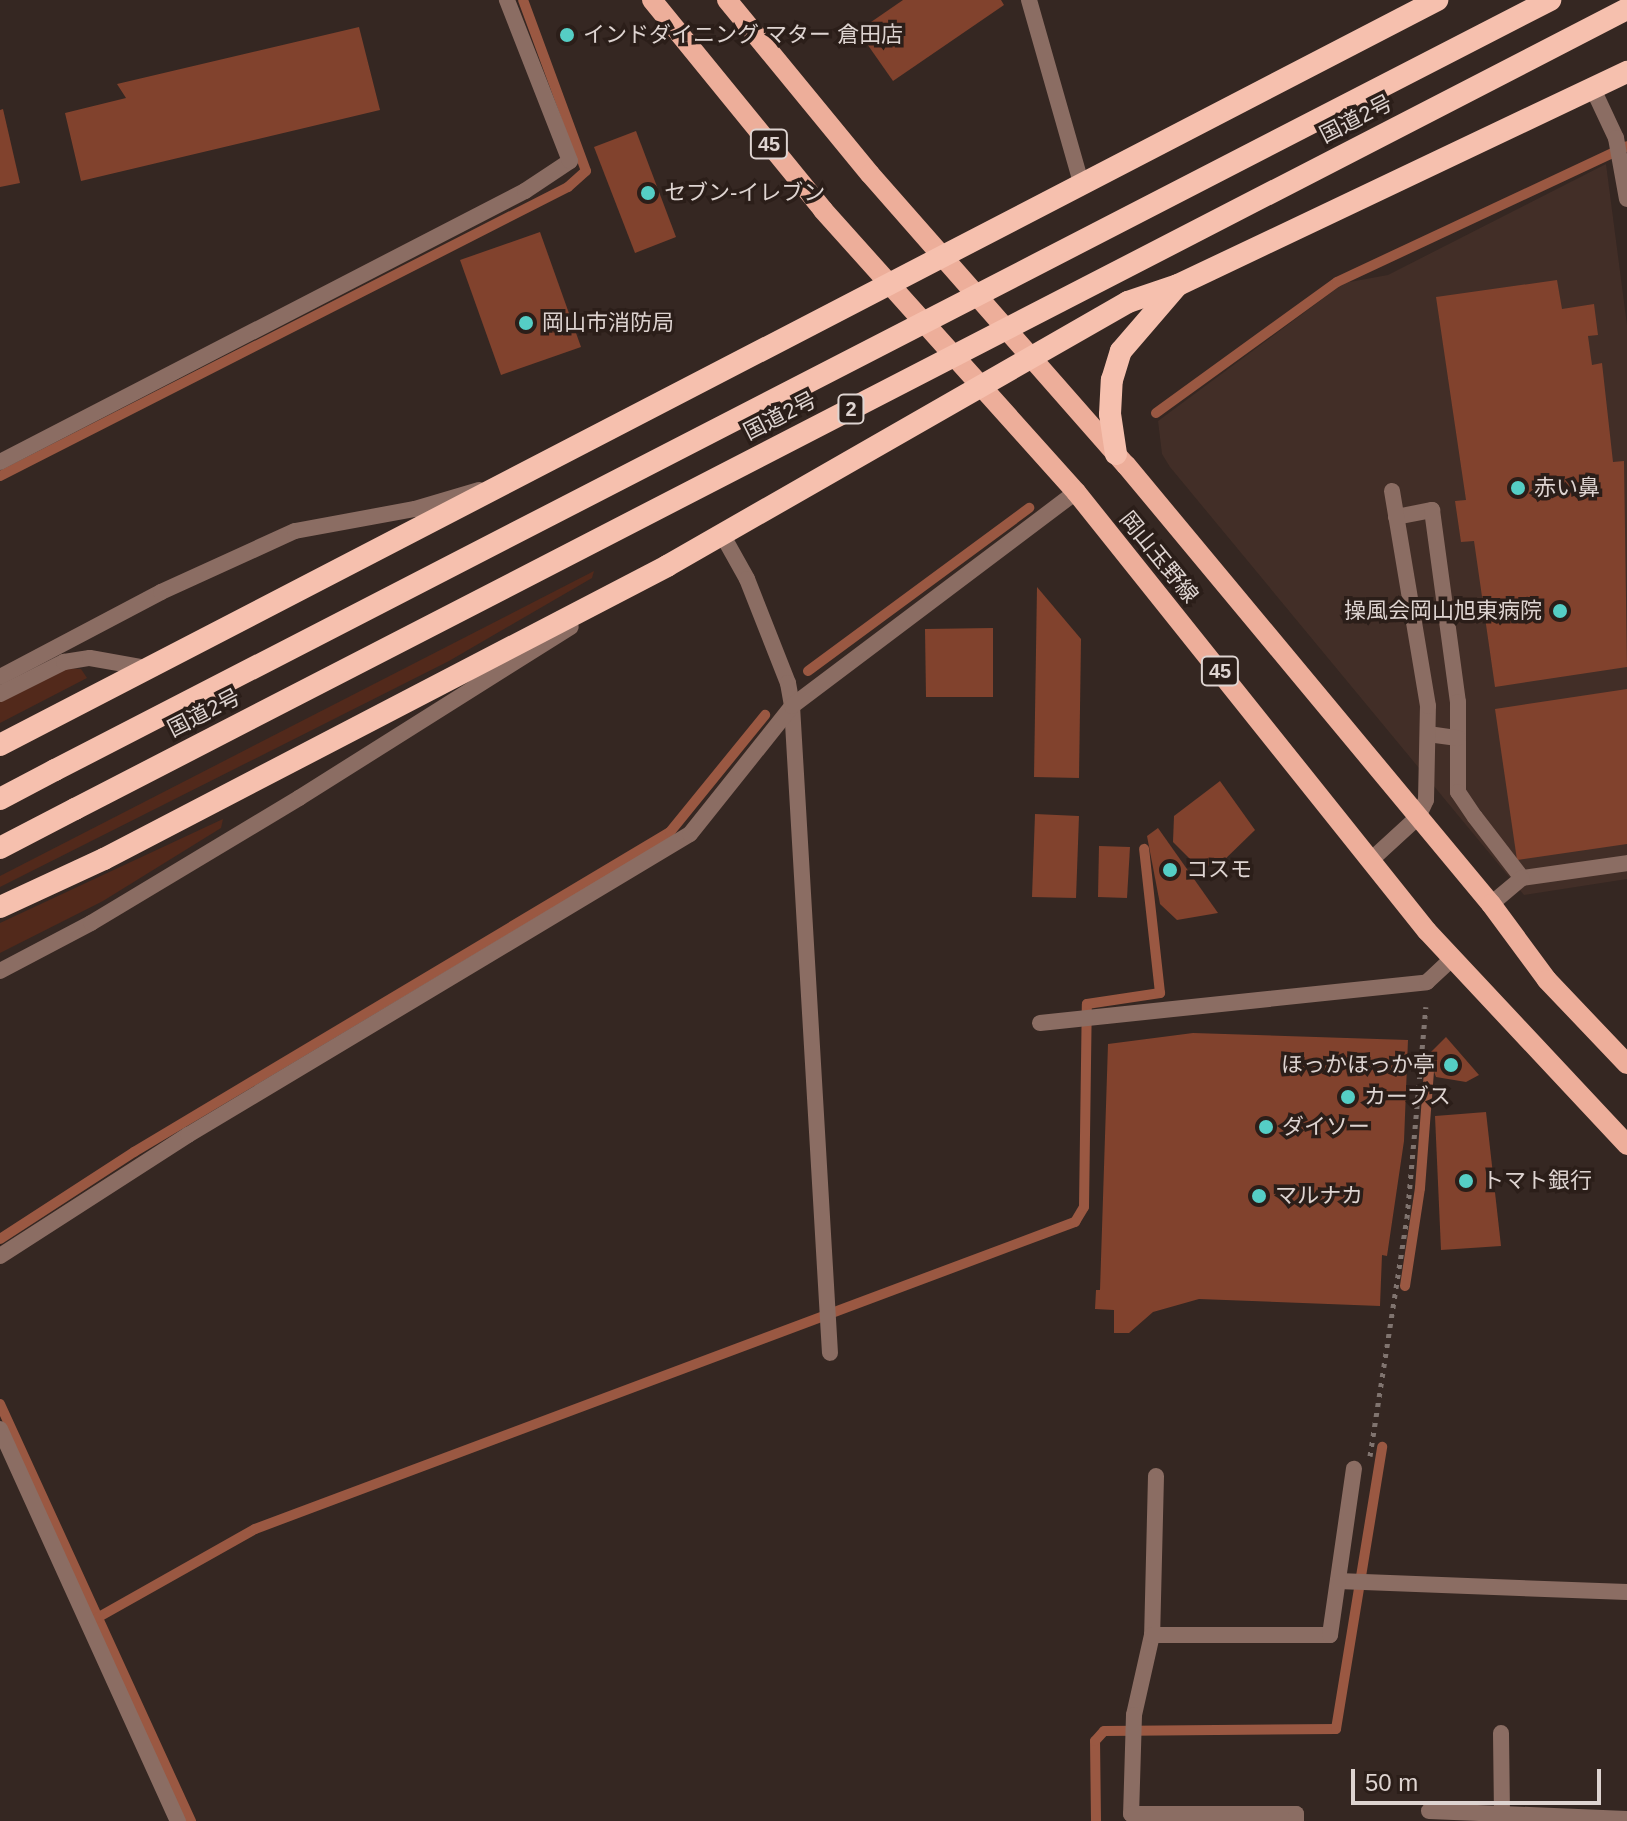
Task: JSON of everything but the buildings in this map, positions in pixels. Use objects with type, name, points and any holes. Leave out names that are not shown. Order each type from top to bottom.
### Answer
[{"type":"highway","points":[[0,745],[521,480],[1437,0]]},
{"type":"highway","name":"国道2号","points":[[0,799],[1550,0]]},
{"type":"highway","name":"国道2号","points":[[0,848],[1627,9]]},
{"type":"highway","points":[[0,907],[118,852],[723,536],[985,385],[1029,356],[1128,302],[1178,285],[1388,181],[1627,72]]},
{"type":"highway","points":[[1116,454],[1110,402],[1121,351],[1178,285]]},
{"type":"main road","name":"岡山玉野線","points":[[652,0],[891,285],[985,385],[1076,492],[1453,958],[1627,1145]]},
{"type":"main road","name":"岡山玉野線","points":[[727,0],[943,258],[1116,454],[1491,904],[1547,980],[1627,1064]]},
{"type":"street","points":[[0,462],[525,191],[570,161],[507,0]]},
{"type":"street","points":[[1029,0],[1082,186]]},
{"type":"street","points":[[1593,89],[1616,138],[1627,199]]},
{"type":"street","points":[[0,677],[161,592],[295,531],[415,509],[521,480]]},
{"type":"street","points":[[1371,860],[1418,817],[1426,800],[1428,706],[1392,491]]},
{"type":"street","points":[[0,1256],[188,1135],[690,834],[792,706],[1076,492]]},
{"type":"street","points":[[1396,517],[1432,510],[1458,702],[1458,792],[1522,878]]},
{"type":"street","points":[[723,536],[747,579],[788,683],[792,706],[830,1353]]},
{"type":"street","points":[[0,971],[299,798],[667,566]]},
{"type":"street","points":[[0,694],[64,662],[101,659],[147,668]]},
{"type":"street","points":[[1428,734],[1458,738]]},
{"type":"street","points":[[1491,904],[1522,878],[1627,863]]},
{"type":"street","points":[[1040,1023],[1427,982],[1453,958]]},
{"type":"street","points":[[0,1429],[178,1821]]},
{"type":"street","points":[[1152,1635],[1330,1635],[1354,1469]]},
{"type":"street","points":[[1156,1476],[1152,1635],[1133,1732],[1131,1814],[1296,1814],[1296,1821]]},
{"type":"street","points":[[1338,1581],[1627,1592]]},
{"type":"street","points":[[1501,1733],[1502,1817]]},
{"type":"street","points":[[1429,1811],[1502,1817],[1627,1819]]},
{"type":"path","points":[[1354,1469],[1375,1452],[1407,1218],[1427,982]]},
{"type":"shaded area","points":[[1606,164],[1627,325],[1627,879],[1524,895],[1170,467],[1162,454],[1158,421],[1344,283],[1388,275]]},
{"type":"shaded area","points":[[594,571],[592,578],[449,661],[0,887],[0,876]]},
{"type":"shaded area","points":[[66,668],[81,669],[87,678],[0,723],[0,702]]},
{"type":"shaded area","points":[[223,819],[221,828],[103,901],[0,953],[0,923]]},
{"type":"waterway","points":[[0,476],[568,187],[586,171],[523,0]]},
{"type":"waterway","points":[[1156,413],[1337,282],[1627,146]]},
{"type":"waterway","points":[[808,671],[1029,508]]},
{"type":"waterway","points":[[0,1239],[134,1152],[670,832],[765,715]]},
{"type":"waterway","points":[[97,1618],[255,1529],[1075,1222],[1084,1207],[1087,1004],[1160,993],[1144,849]]},
{"type":"waterway","points":[[1405,1286],[1420,1188],[1429,1071]]},
{"type":"waterway","points":[[0,1404],[191,1821]]},
{"type":"waterway","points":[[1096,1821],[1095,1741],[1104,1731],[1336,1729],[1382,1447]]},
{"type":"place","name":"インドダイニング マター 倉田店","points":[[567,35]]},
{"type":"place","name":"セブン-イレブン","points":[[648,193]]},
{"type":"place","name":"岡山市消防局","points":[[526,323]]},
{"type":"place","name":"赤い鼻","points":[[1518,488]]},
{"type":"place","name":"操風会岡山旭東病院","points":[[1560,611]]},
{"type":"place","name":"コスモ","points":[[1170,870]]},
{"type":"place","name":"ほっかほっか亭","points":[[1451,1065]]},
{"type":"place","name":"カーブス","points":[[1348,1097]]},
{"type":"place","name":"ダイソー","points":[[1266,1127]]},
{"type":"place","name":"トマト銀行","points":[[1466,1181]]},
{"type":"place","name":"マルナカ","points":[[1259,1196]]}]
